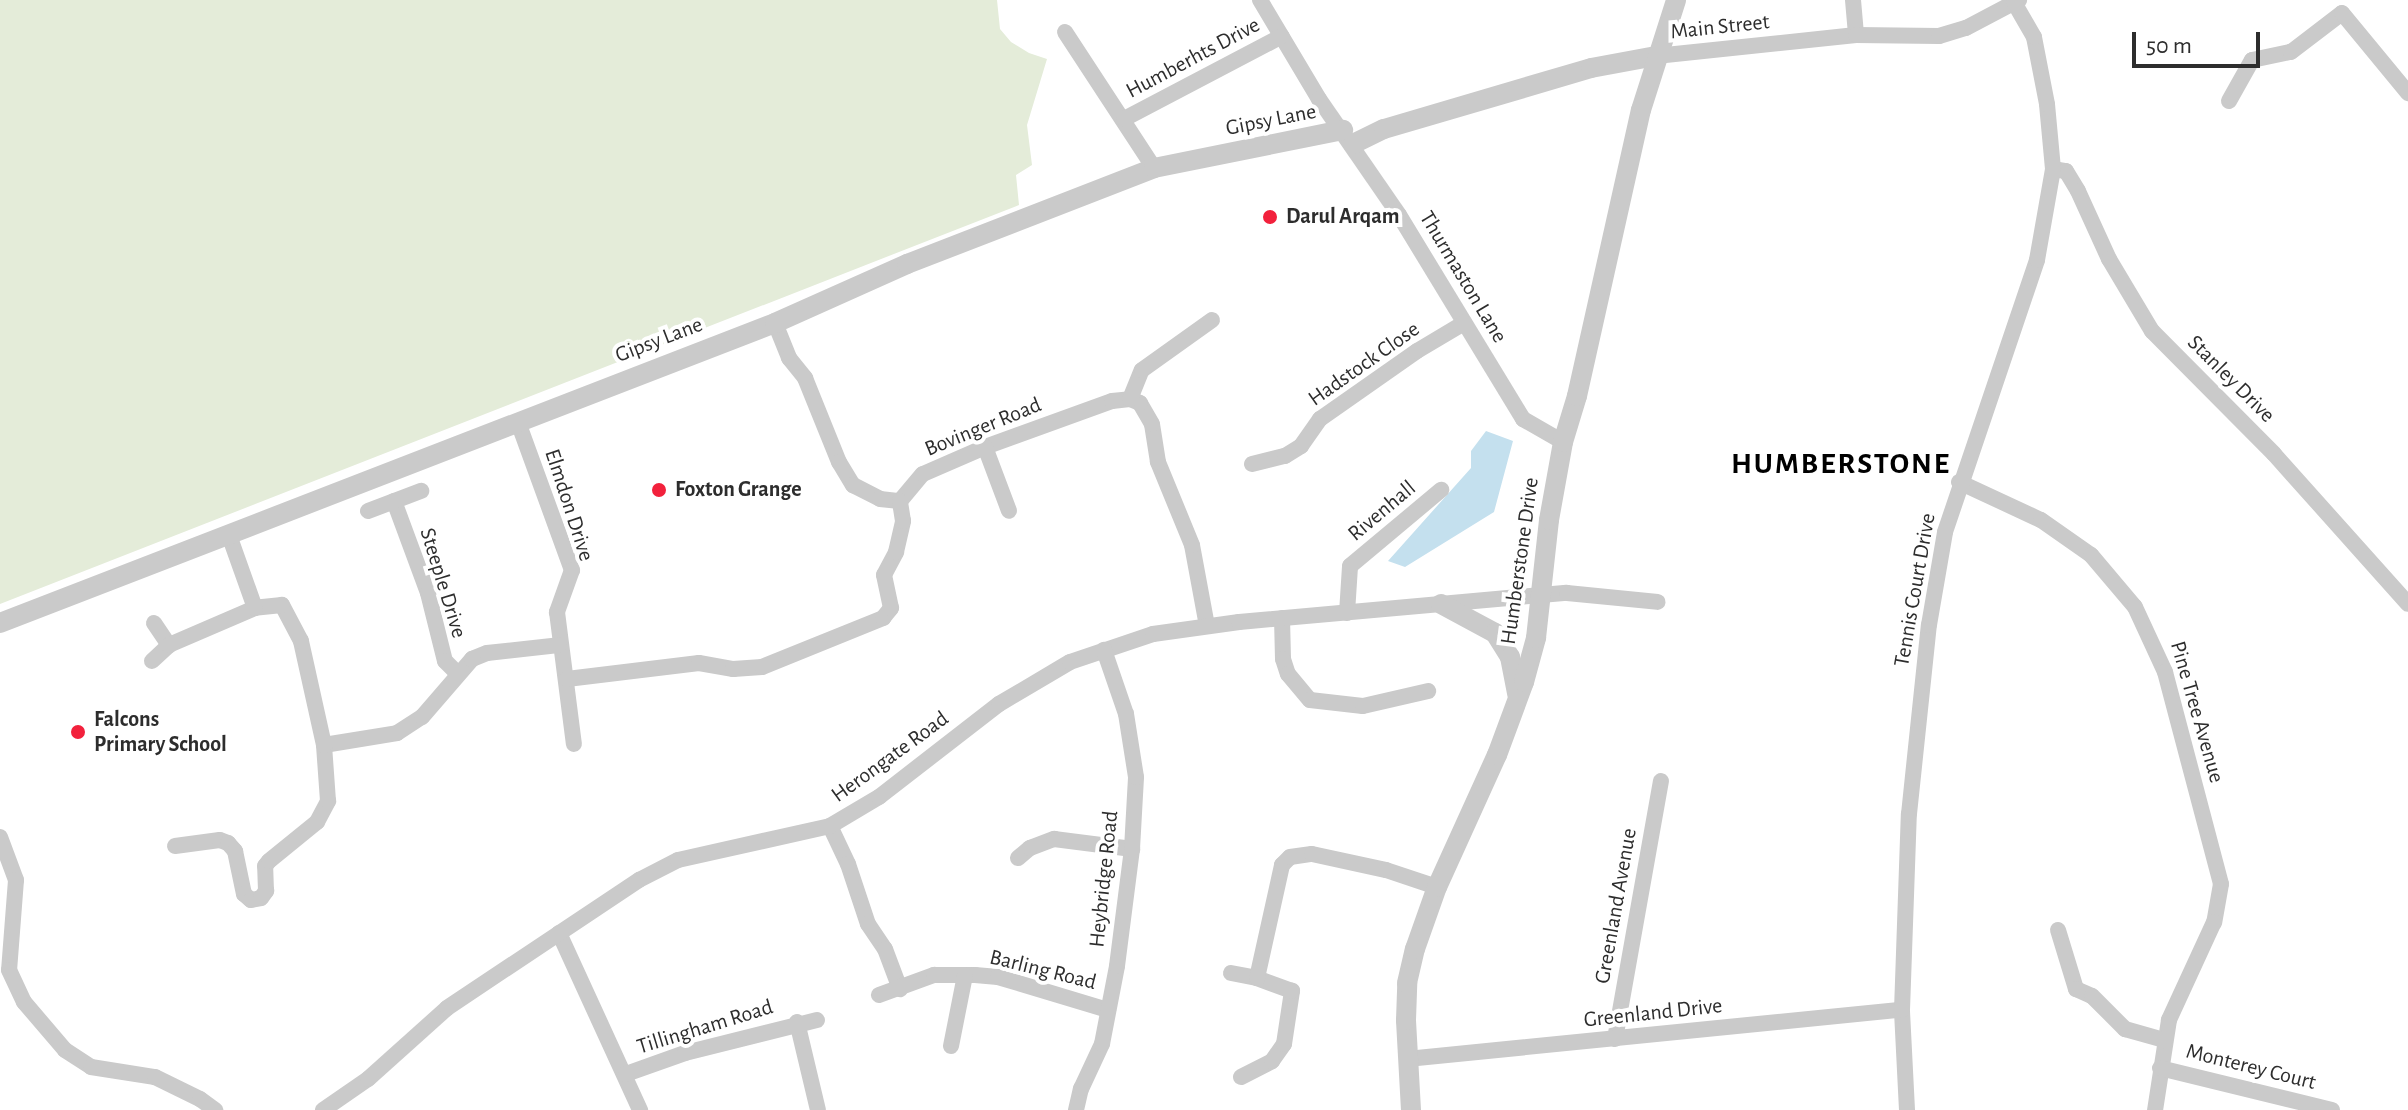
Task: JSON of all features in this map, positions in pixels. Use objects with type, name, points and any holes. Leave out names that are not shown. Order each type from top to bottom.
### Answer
[{"type":"street","name":"Thurmaston Lane","points":[[1260,0],[1319,99],[1348,137],[1523,419],[1563,442]]},
{"type":"street","name":"Humberstone Drive","points":[[1411,1110],[1407,983],[1437,887],[1497,755],[1536,638],[1549,520],[1563,442],[1577,396],[1656,56],[1676,0]]},
{"type":"street","points":[[1853,0],[1856,35]]},
{"type":"street","name":"Main Street","points":[[1656,56],[1856,35],[1939,36],[1966,28],[2016,2]]},
{"type":"street","name":"Tennis Court Drive","points":[[1907,1110],[1902,1010],[1909,814],[1917,713],[1945,532],[1959,482],[2037,260],[2053,169],[2047,104],[2034,37],[2016,2]]},
{"type":"street","points":[[2229,101],[2252,60],[2297,49],[2342,13],[2408,93]]},
{"type":"street","points":[[1065,32],[1154,168]]},
{"type":"street","name":"Humberhts Drive","points":[[1124,119],[1282,36]]},
{"type":"street","name":"Gipsy Lane","points":[[0,623],[775,323],[907,264],[1154,168],[1384,129],[1591,68],[1656,56]]},
{"type":"street","name":"Stanley Drive","points":[[2053,169],[2066,171],[2109,259],[2152,331],[2274,454],[2408,604]]},
{"type":"street","points":[[1207,626],[1192,545],[1158,462],[1152,424],[1140,403],[1130,399],[1142,370],[1212,320]]},
{"type":"street","points":[[567,679],[699,663],[733,669],[762,667],[883,618],[891,608],[884,575],[896,552],[903,521],[900,501],[880,499],[853,485],[839,462],[805,378],[789,358],[775,323]]},
{"type":"street","name":"Hadstock Close","points":[[1252,464],[1285,456],[1301,446],[1320,419],[1417,351],[1464,323]]},
{"type":"street","name":"Bovinger Road","points":[[900,501],[923,474],[985,447],[1112,401],[1130,399]]},
{"type":"street","name":"Elmdon Drive","points":[[518,422],[572,570],[557,612],[574,744]]},
{"type":"street","points":[[985,447],[1009,511]]},
{"type":"street","name":"Pine Tree Avenue","points":[[1959,482],[2041,520],[2091,555],[2135,607],[2157,649],[2221,884],[2214,922],[2169,1020],[2155,1110]]},
{"type":"street","name":"Rivenhall","points":[[1347,613],[1350,566],[1441,490]]},
{"type":"street","points":[[368,511],[421,491]]},
{"type":"street","name":"Steeple Drive","points":[[394,501],[428,593],[445,661],[457,673]]},
{"type":"street","points":[[229,535],[255,608]]},
{"type":"street","name":"Herongate Road","points":[[323,1110],[368,1079],[447,1008],[639,880],[678,860],[830,826],[879,797],[999,704],[1070,662],[1153,634],[1282,618],[1567,593],[1658,602]]},
{"type":"street","points":[[1441,604],[1495,633],[1510,657],[1518,698]]},
{"type":"street","points":[[152,661],[169,645],[255,608],[282,605],[301,641],[324,745],[328,801],[325,813],[265,866],[266,891],[261,898],[251,900],[244,894],[235,851],[228,843],[220,840],[175,846]]},
{"type":"street","points":[[1282,618],[1283,659],[1288,674],[1310,700],[1363,706],[1428,691]]},
{"type":"street","points":[[154,623],[169,645]]},
{"type":"street","points":[[324,745],[397,733],[422,717],[472,659],[487,653],[559,645]]},
{"type":"street","name":"Heybridge Road","points":[[1076,1110],[1081,1089],[1102,1044],[1132,849],[1136,777],[1126,714],[1104,650]]},
{"type":"street","name":"Greenland Avenue","points":[[1615,1039],[1661,781]]},
{"type":"street","points":[[830,826],[848,864],[868,924],[885,949],[900,989]]},
{"type":"street","points":[[0,837],[16,880],[9,970],[24,1002],[65,1050],[91,1067],[155,1077],[200,1099],[215,1110]]},
{"type":"street","points":[[1018,858],[1030,848],[1054,839],[1132,849]]},
{"type":"street","points":[[1257,978],[1282,865],[1290,857],[1312,854],[1386,870],[1437,887]]},
{"type":"street","points":[[2058,930],[2076,989],[2092,996],[2125,1029],[2164,1040]]},
{"type":"street","points":[[559,933],[640,1110]]},
{"type":"street","points":[[1231,973],[1287,986],[1294,997],[1284,1044],[1272,1061],[1241,1077]]},
{"type":"street","name":"Barling Road","points":[[879,995],[934,975],[998,977],[1108,1010]]},
{"type":"street","name":"Barling Road","points":[[951,1046],[965,975]]},
{"type":"street","name":"Greenland Drive","points":[[1407,1059],[1902,1010]]},
{"type":"street","name":"Tillingham Road","points":[[626,1074],[685,1053],[797,1022],[817,1020]]},
{"type":"street","name":"Tillingham Road","points":[[797,1022],[818,1110]]},
{"type":"street","name":"Monterey Court","points":[[2160,1068],[2332,1110]]},
{"type":"green space","points":[[0,0],[997,0],[1000,29],[1011,42],[1047,59],[1027,125],[1032,165],[1016,175],[1019,205],[0,604]]},
{"type":"water","points":[[1486,431],[1513,441],[1494,512],[1405,567],[1388,561],[1471,468],[1471,451]]},
{"type":"place","name":"Darul Arqam","points":[[1270,217]]},
{"type":"place","name":"Foxton Grange","points":[[659,490]]},
{"type":"place","name":"Falcons Primary School","points":[[78,732]]},
{"type":"district","name":"HUMBERSTONE","points":[[1841,464]]}]
